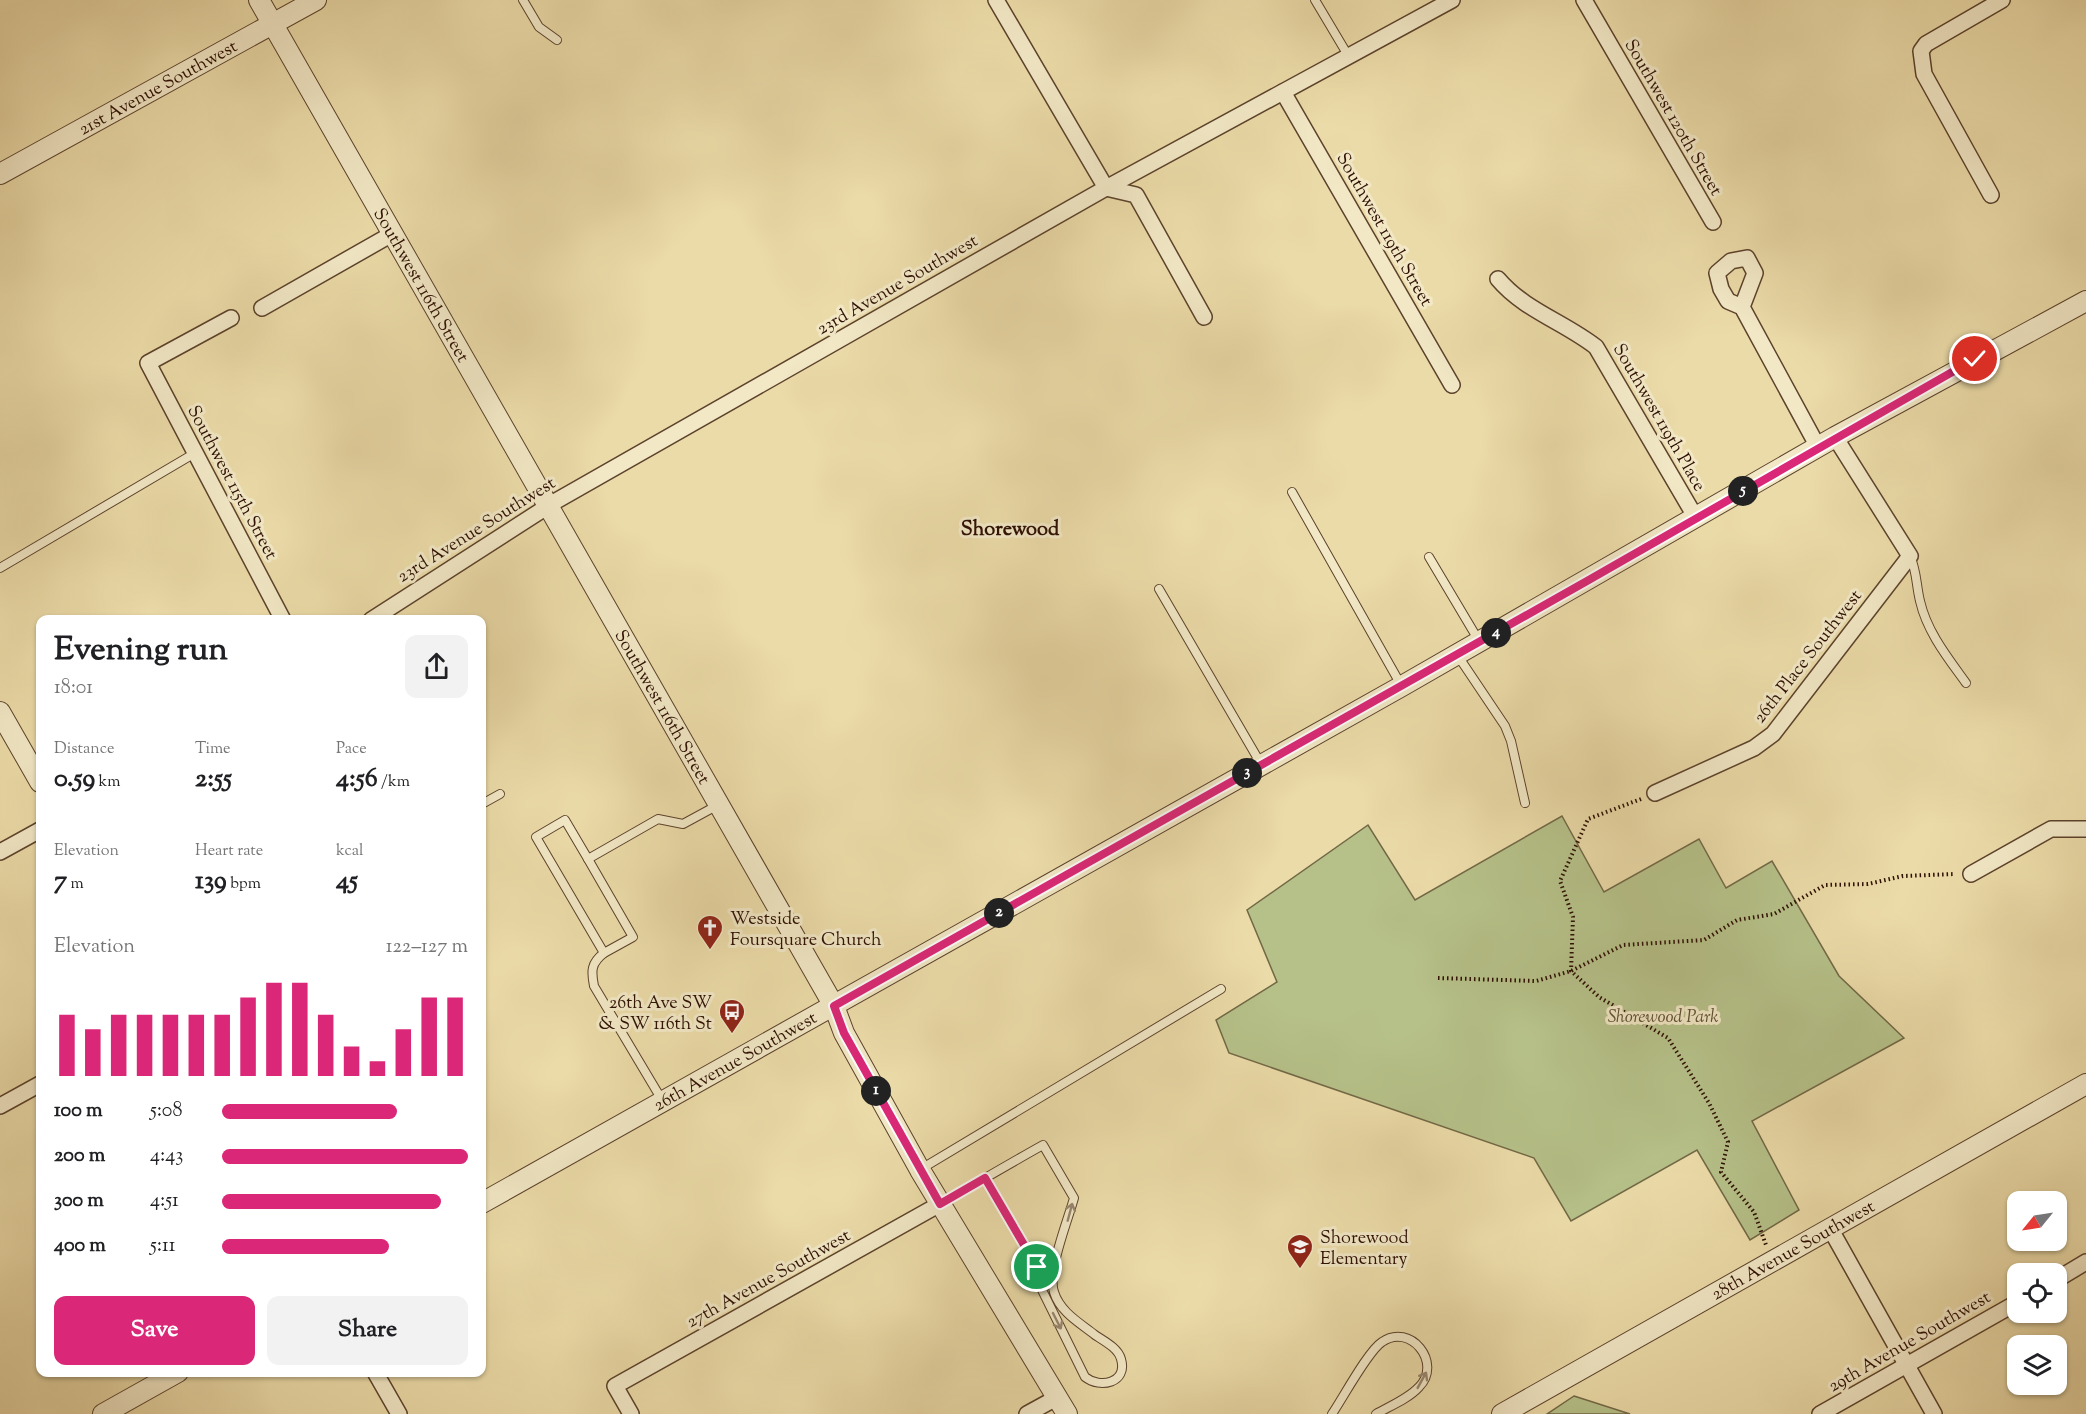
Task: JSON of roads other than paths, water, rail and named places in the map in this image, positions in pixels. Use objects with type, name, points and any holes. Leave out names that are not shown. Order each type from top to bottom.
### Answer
[{"type":"street","name":"Southwest 116th Street","points":[[259,0],[834,1006],[844,1033],[920,1170],[1062,1406]]},
{"type":"street","name":"21st Avenue Southwest","points":[[0,174],[316,0]]},
{"type":"street","points":[[996,0],[1106,188],[1136,195],[1204,317]]},
{"type":"street","name":"23rd Avenue Southwest","points":[[379,615],[548,506],[1106,188],[1452,0]]},
{"type":"street","name":"Southwest 120th Street","points":[[1584,0],[1713,222]]},
{"type":"street","points":[[1991,195],[1924,74],[1922,51],[1926,44],[1937,36],[2002,0]]},
{"type":"street","name":"Southwest 119th Street","points":[[1283,92],[1452,385]]},
{"type":"street","points":[[262,308],[392,234]]},
{"type":"street","name":"Southwest 119th Place","points":[[1498,279],[1512,296],[1574,330],[1596,347],[1696,518]]},
{"type":"street","name":"26th Avenue Southwest","points":[[486,1201],[1480,642],[1835,437],[2086,301]]},
{"type":"street","points":[[1742,307],[1818,447]]},
{"type":"street","name":"Southwest 115th Street","points":[[231,318],[148,363],[280,615]]},
{"type":"street","points":[[1835,437],[1910,556]]},
{"type":"street","name":"26th Place Southwest","points":[[1655,793],[1754,748],[1773,734],[1910,556]]},
{"type":"street","points":[[0,712],[36,775]]},
{"type":"street","points":[[1971,874],[2051,829],[2086,829]]},
{"type":"street","points":[[0,852],[36,832]]},
{"type":"street","name":"28th Avenue Southwest","points":[[1502,1414],[1832,1230],[2086,1084]]},
{"type":"street","points":[[0,1106],[36,1086]]},
{"type":"street","name":"27th Avenue Southwest","points":[[631,1414],[615,1386],[940,1204]]},
{"type":"street","points":[[1832,1230],[1934,1414]]},
{"type":"street","points":[[2067,1273],[2086,1262]]},
{"type":"street","name":"29th Avenue Southwest","points":[[1820,1414],[1907,1367],[2007,1308]]},
{"type":"street","points":[[103,1414],[169,1377]]},
{"type":"street","points":[[378,1377],[399,1414]]},
{"type":"street","points":[[1027,1414],[1062,1406]]},
{"type":"lane","points":[[523,0],[539,27],[558,40]]},
{"type":"lane","points":[[1315,0],[1349,57]]},
{"type":"lane","points":[[0,568],[195,453]]},
{"type":"lane","points":[[1292,492],[1402,686]]},
{"type":"lane","points":[[1429,556],[1480,642]]},
{"type":"lane","points":[[1910,556],[1916,568],[1920,603],[1938,644],[1966,683]]},
{"type":"lane","points":[[1159,589],[1262,765]]},
{"type":"lane","points":[[1457,655],[1505,726],[1511,741],[1525,803]]},
{"type":"lane","points":[[486,802],[500,794]]},
{"type":"lane","points":[[588,859],[657,819],[683,824],[718,805]]},
{"type":"lane","points":[[604,953],[536,837],[565,820],[633,937],[595,960],[591,971],[594,986],[663,1102]]},
{"type":"lane","points":[[920,1170],[1221,989]]},
{"type":"lane","points":[[940,1204],[1043,1144],[1074,1198],[1055,1269],[1053,1292],[1061,1306],[1118,1352],[1121,1358],[1121,1372],[1111,1382],[1097,1384],[1085,1377],[1041,1288],[1037,1267],[985,1178]]},
{"type":"lane","points":[[1037,1267],[1055,1269]]},
{"type":"lane","points":[[1332,1414],[1379,1343],[1397,1336],[1407,1338],[1423,1349],[1427,1359],[1426,1378],[1413,1393],[1376,1414]]},
{"type":"place","name":"Westside Foursquare Church","points":[[710,951]]},
{"type":"place","name":"26th Ave SW & SW 116th St","points":[[732,1035]]},
{"type":"place","name":"Shorewood Elementary","points":[[1300,1270]]},
{"type":"district","name":"Shorewood","points":[[1010,528]]},
{"type":"park label","name":"Shorewood Park","points":[[1663,1016]]}]
